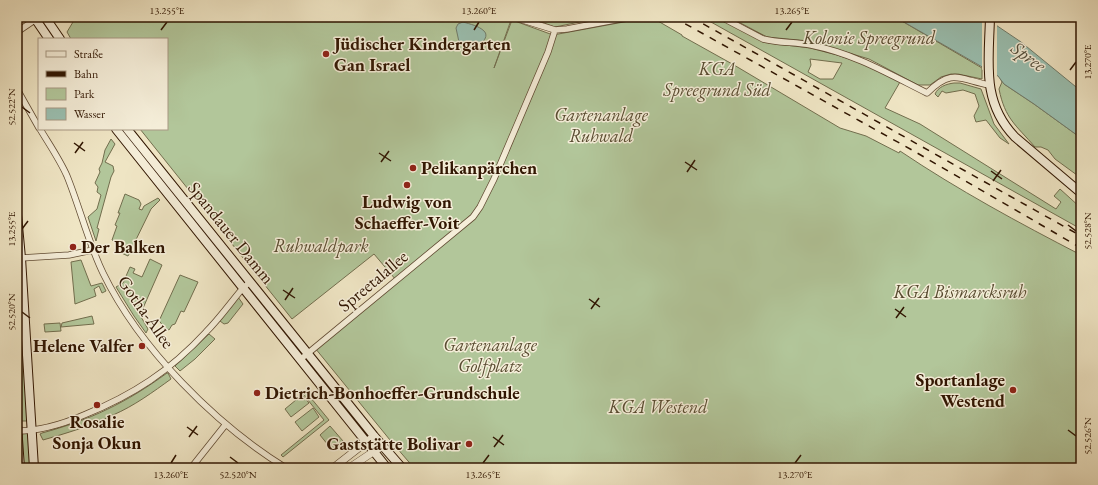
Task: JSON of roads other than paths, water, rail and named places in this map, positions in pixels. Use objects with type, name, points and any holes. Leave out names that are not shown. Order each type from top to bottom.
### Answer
[{"type":"main road","points":[[45,17],[59,38]]},
{"type":"main road","points":[[990,17],[989,83],[992,99],[998,115],[1010,132],[1022,144],[1081,193]]},
{"type":"main road","points":[[36,18],[48,38]]},
{"type":"main road","name":"Spandauer Damm","points":[[117,130],[246,285],[308,354],[382,446],[402,468]]},
{"type":"main road","name":"Spandauer Damm","points":[[128,130],[301,359],[387,468]]},
{"type":"main road","points":[[17,215],[21,258],[21,328],[34,468]]},
{"type":"main road","points":[[17,425],[20,468]]},
{"type":"street","points":[[513,17],[555,30],[566,30],[631,17]]},
{"type":"street","points":[[721,17],[762,39],[811,45],[868,63],[927,93],[935,84],[950,77],[989,83]]},
{"type":"street","points":[[17,32],[36,18]]},
{"type":"street","name":"Spreetalallee","points":[[301,359],[473,217],[480,207],[494,179],[548,52],[555,30]]},
{"type":"street","name":"Gotha-Allee","points":[[17,89],[38,126]]},
{"type":"street","name":"Gotha-Allee","points":[[40,130],[67,176],[93,250],[110,287],[142,336],[169,368],[206,406],[261,452],[286,468]]},
{"type":"street","points":[[21,258],[69,255],[93,250]]},
{"type":"street","points":[[17,431],[31,431],[70,421],[100,409],[125,396],[169,368],[207,332],[246,285]]},
{"type":"street","points":[[191,468],[226,424]]},
{"type":"street","points":[[333,468],[374,436]]},
{"type":"street","points":[[349,468],[382,446]]},
{"type":"water","name":"Spree","points":[[895,17],[984,17],[1021,42],[1081,91],[1081,138],[1004,84],[998,76]]},
{"type":"water","points":[[463,22],[482,29],[486,34],[484,41],[472,48],[465,48],[459,42],[456,28],[458,24]]},
{"type":"railway","points":[[673,17],[912,150],[1081,248]]},
{"type":"railway","points":[[691,17],[1081,236]]},
{"type":"place","name":"Jüdischer Kindergarten Gan Israel","points":[[326,54]]},
{"type":"place","name":"Pelikanpärchen","points":[[413,168]]},
{"type":"place","name":"Ludwig von Schaeffer-Voit","points":[[407,185]]},
{"type":"place","name":"Der Balken","points":[[73,247]]},
{"type":"place","name":"Helene Valfer","points":[[142,346]]},
{"type":"place","name":"Sportanlage Westend","points":[[1013,390]]},
{"type":"place","name":"Dietrich-Bonhoeffer-Grundschule","points":[[257,393]]},
{"type":"place","name":"Rosalie Sonja Okun","points":[[97,405]]},
{"type":"place","name":"Gaststätte Bolivar","points":[[469,444]]},
{"type":"park label","name":"Kolonie Spreegrund","points":[[869,38]]},
{"type":"park label","name":"KGA Spreegrund Süd","points":[[717,79]]},
{"type":"park label","name":"Gartenanlage Ruhwald","points":[[601,125]]},
{"type":"park label","name":"Ruhwaldpark","points":[[321,246]]},
{"type":"park label","name":"KGA Bismarcksruh","points":[[960,292]]},
{"type":"park label","name":"Gartenanlage Golfplatz","points":[[490,355]]},
{"type":"park label","name":"KGA Westend","points":[[658,407]]}]
